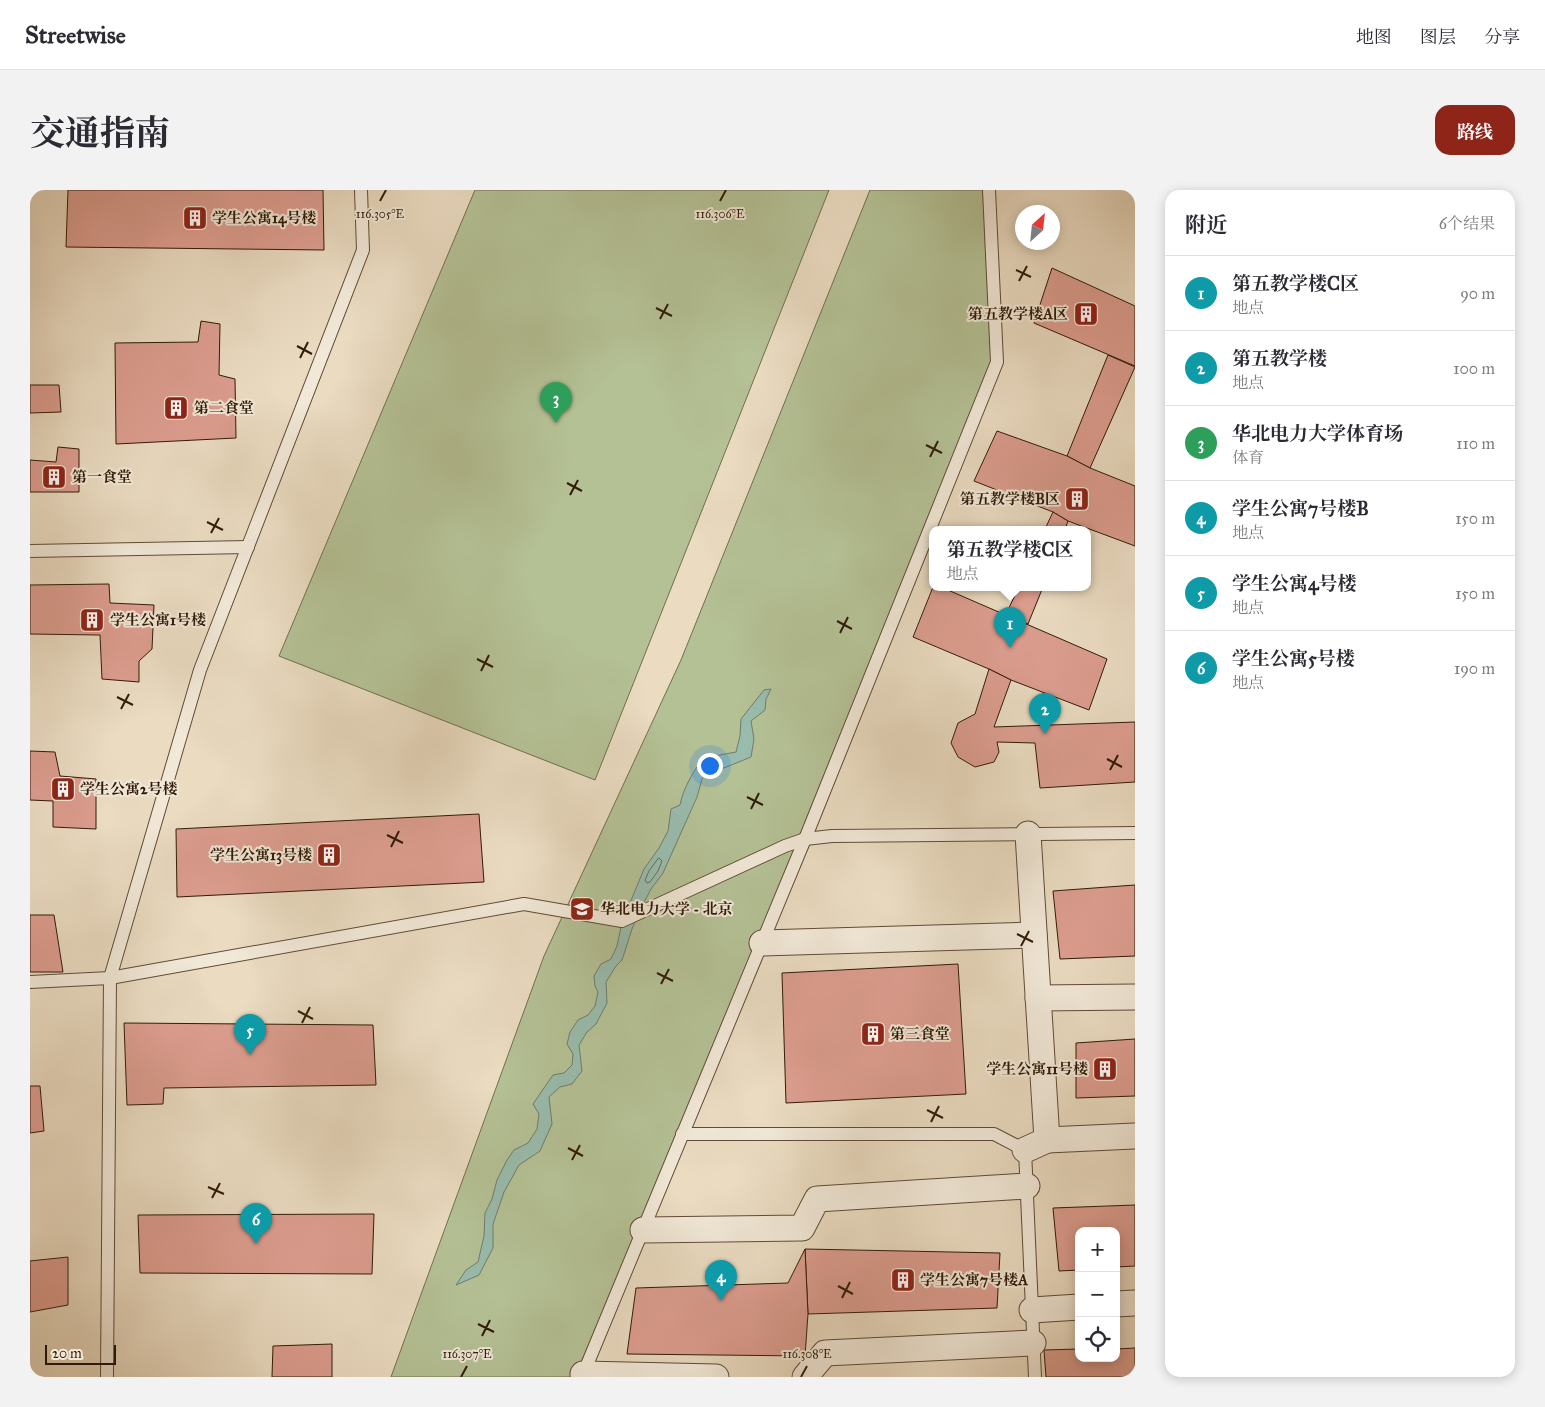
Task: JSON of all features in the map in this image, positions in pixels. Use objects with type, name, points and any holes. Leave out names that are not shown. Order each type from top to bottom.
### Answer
[{"type":"street","points":[[1028,834],[1038,998],[1036,1145],[1135,1136]]},
{"type":"street","points":[[762,942],[1034,935]]},
{"type":"street","points":[[1038,998],[1135,997]]},
{"type":"street","points":[[643,1230],[802,1228],[817,1199],[1027,1186]]},
{"type":"street","points":[[1120,1304],[1135,1303]]},
{"type":"street","points":[[1032,1310],[1075,1307]]},
{"type":"street","points":[[805,1377],[825,1353],[1033,1343]]},
{"type":"street","points":[[582,1376],[716,1377]]},
{"type":"lane","points":[[107,1377],[110,978],[200,670],[363,250],[361,190]]},
{"type":"lane","points":[[931,526],[997,362],[989,190]]},
{"type":"lane","points":[[582,1376],[805,839],[929,531]]},
{"type":"lane","points":[[30,551],[248,547]]},
{"type":"lane","points":[[30,982],[110,978],[524,904],[622,921],[805,839],[832,836],[1135,832]]},
{"type":"lane","points":[[682,1134],[994,1134],[1036,1145],[1027,1186],[1035,1377]]},
{"type":"shaded area","points":[[475,190],[829,190],[595,780],[279,656]]},
{"type":"shaded area","points":[[870,190],[989,190],[997,362],[582,1377],[391,1377],[544,956],[681,660]]},
{"type":"water","points":[[771,689],[766,699],[765,710],[751,721],[754,739],[751,757],[724,768],[709,769],[702,779],[697,797],[663,873],[651,889],[638,914],[622,960],[606,982],[607,1003],[596,1024],[587,1032],[579,1045],[582,1071],[572,1084],[560,1087],[549,1097],[552,1124],[540,1151],[519,1165],[504,1192],[493,1224],[493,1248],[479,1275],[456,1285],[466,1270],[478,1262],[484,1236],[485,1213],[492,1199],[497,1180],[507,1160],[514,1150],[528,1143],[537,1129],[539,1114],[533,1104],[553,1075],[564,1073],[572,1065],[573,1054],[567,1044],[570,1032],[578,1020],[588,1015],[595,1006],[598,992],[594,976],[601,964],[611,959],[617,946],[622,922],[644,869],[668,831],[671,809],[680,805],[689,780],[704,758],[736,752],[740,736],[741,719],[764,690]]},
{"type":"building","name":"学生公寓14号楼","points":[[68,190],[323,190],[324,250],[66,247]]},
{"type":"building","name":"第五教学楼A区","points":[[1052,268],[1135,306],[1135,366],[1034,323]]},
{"type":"building","name":"第二食堂","points":[[201,321],[220,324],[219,375],[235,379],[236,438],[116,444],[115,343],[198,342]]},
{"type":"building","points":[[1108,355],[1135,367],[1090,468],[1067,456]]},
{"type":"building","points":[[30,385],[59,385],[61,412],[30,413]]},
{"type":"building","name":"第五教学楼B区","points":[[997,431],[1067,456],[1090,468],[1135,486],[1135,546],[1091,530],[1091,526],[1081,526],[1068,521],[1053,512],[974,481]]},
{"type":"building","name":"第一食堂","points":[[58,447],[79,449],[79,492],[30,492],[30,460],[56,462]]},
{"type":"building","points":[[1053,512],[1068,521],[1066,526],[1046,526]]},
{"type":"building","name":"学生公寓1号楼","points":[[109,584],[110,603],[154,605],[152,649],[139,661],[139,682],[102,679],[100,635],[30,634],[30,585]]},
{"type":"building","points":[[931,591],[950,591],[1107,659],[1089,710],[1011,680],[913,637]]},
{"type":"building","points":[[1017,591],[1041,591],[1028,624],[1006,614]]},
{"type":"building","points":[[989,669],[1011,680],[994,727],[1135,722],[1135,782],[1040,788],[1035,743],[997,742],[999,752],[994,762],[975,767],[958,757],[951,743],[958,723],[975,714]]},
{"type":"building","name":"学生公寓2号楼","points":[[30,751],[55,752],[60,776],[96,779],[96,829],[53,827],[53,801],[30,800]]},
{"type":"building","name":"学生公寓13号楼","points":[[479,814],[484,882],[177,897],[176,829]]},
{"type":"building","points":[[1135,885],[1135,956],[1060,959],[1053,891]]},
{"type":"building","points":[[30,915],[54,915],[63,972],[30,972]]},
{"type":"building","name":"第三食堂","points":[[958,964],[966,1094],[786,1103],[782,973]]},
{"type":"building","points":[[124,1023],[373,1025],[376,1085],[164,1088],[163,1104],[127,1105]]},
{"type":"building","name":"学生公寓11号楼","points":[[1135,1039],[1135,1096],[1076,1098],[1076,1043]]},
{"type":"building","points":[[30,1086],[40,1086],[44,1131],[30,1133]]},
{"type":"building","points":[[1135,1205],[1135,1266],[1120,1267],[1120,1227],[1075,1227],[1075,1270],[1059,1271],[1053,1208]]},
{"type":"building","points":[[374,1214],[372,1274],[140,1273],[138,1215]]},
{"type":"building","name":"学生公寓7号楼A","points":[[805,1249],[1000,1253],[997,1308],[808,1314]]},
{"type":"building","points":[[805,1249],[808,1314],[805,1356],[627,1354],[636,1288],[788,1283]]},
{"type":"building","points":[[68,1257],[68,1305],[30,1312],[30,1261]]},
{"type":"building","points":[[332,1344],[332,1377],[272,1377],[273,1346]]},
{"type":"building","points":[[1135,1348],[1135,1377],[1046,1377],[1044,1350],[1075,1349],[1075,1362],[1120,1362],[1120,1349]]},
{"type":"place","name":"学生公寓14号楼","points":[[195,218]]},
{"type":"place","name":"第五教学楼A区","points":[[1086,314]]},
{"type":"place","name":"第二食堂","points":[[176,408]]},
{"type":"place","name":"华北电力大学体育场","points":[[556,423]]},
{"type":"place","name":"第一食堂","points":[[54,477]]},
{"type":"place","name":"第五教学楼B区","points":[[1077,499]]},
{"type":"place","name":"学生公寓1号楼","points":[[92,620]]},
{"type":"place","name":"第五教学楼C区","points":[[1010,648]]},
{"type":"place","name":"第五教学楼","points":[[1045,734]]},
{"type":"place","name":"学生公寓2号楼","points":[[63,789]]},
{"type":"place","name":"学生公寓13号楼","points":[[329,855]]},
{"type":"place","name":"华北电力大学 - 北京","points":[[582,909]]},
{"type":"place","name":"第三食堂","points":[[873,1034]]},
{"type":"place","name":"学生公寓4号楼","points":[[250,1055]]},
{"type":"place","name":"学生公寓11号楼","points":[[1105,1069]]},
{"type":"place","name":"学生公寓5号楼","points":[[256,1244]]},
{"type":"place","name":"学生公寓7号楼A","points":[[903,1280]]},
{"type":"place","name":"学生公寓7号楼B","points":[[721,1301]]}]
